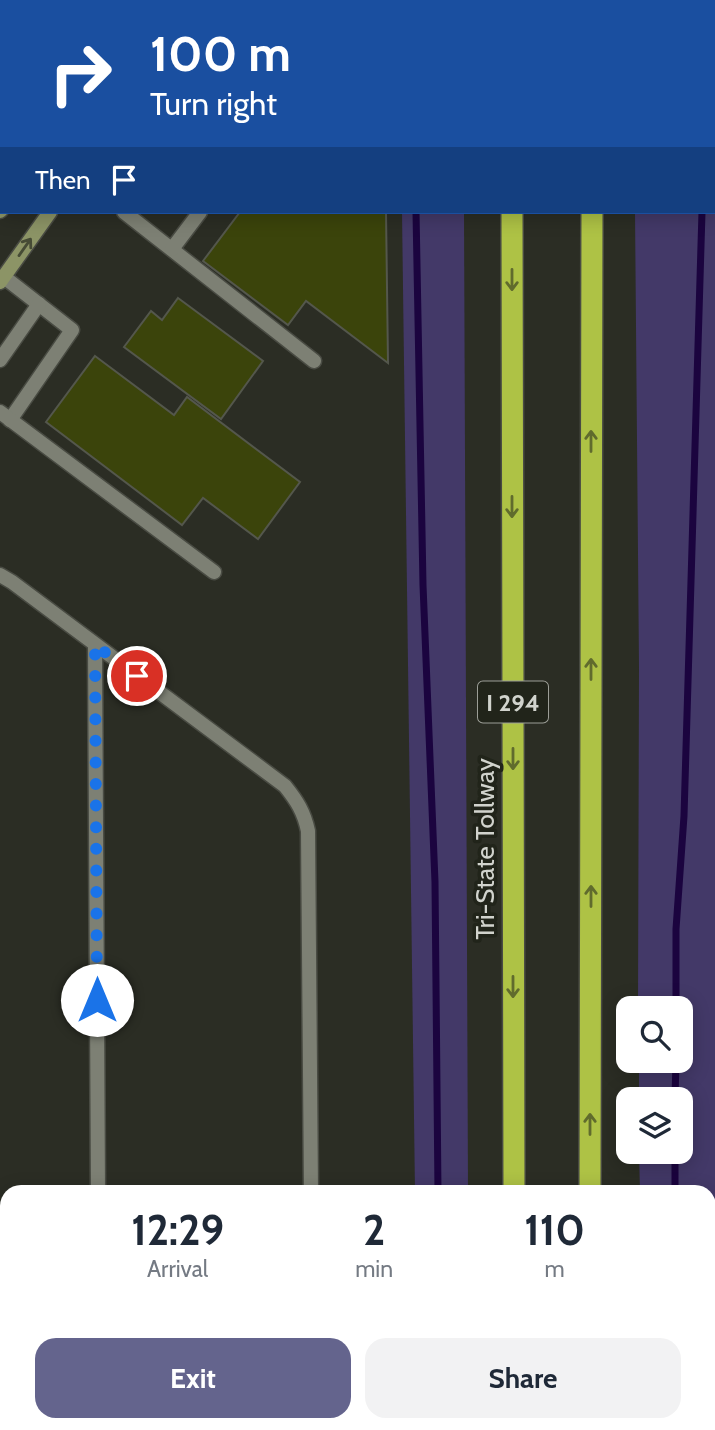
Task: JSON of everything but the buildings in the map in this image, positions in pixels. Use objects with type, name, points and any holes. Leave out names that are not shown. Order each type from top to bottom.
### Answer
[{"type":"highway","name":"Tri-State Tollway","points":[[512,214],[514,1185]]},
{"type":"highway","points":[[590,1185],[592,214]]},
{"type":"main road","points":[[2,280],[49,214]]},
{"type":"lane","points":[[127,214],[314,361]]},
{"type":"lane","points":[[172,250],[199,214]]},
{"type":"lane","points":[[2,280],[72,330],[5,416],[214,572]]},
{"type":"lane","points":[[0,360],[39,304]]},
{"type":"lane","points":[[0,575],[285,786],[299,803],[308,831],[311,1185]]},
{"type":"lane","points":[[95,645],[98,1185]]},
{"type":"shaded area","points":[[402,214],[464,214],[468,1185],[415,1185]]},
{"type":"shaded area","points":[[635,214],[715,214],[715,1185],[640,1185],[639,1164],[693,1164],[693,1087],[639,1087],[639,1073],[693,1073],[693,996],[638,996],[639,668]]},
{"type":"waterway","points":[[416,214],[423,585],[435,882],[438,1185]]},
{"type":"waterway","points":[[676,996],[676,929],[684,816],[702,214]]},
{"type":"waterway","points":[[675,1087],[676,1073]]},
{"type":"waterway","points":[[675,1164],[675,1185]]},
{"type":"route","points":[[97,1000],[95,645],[137,676]]}]
